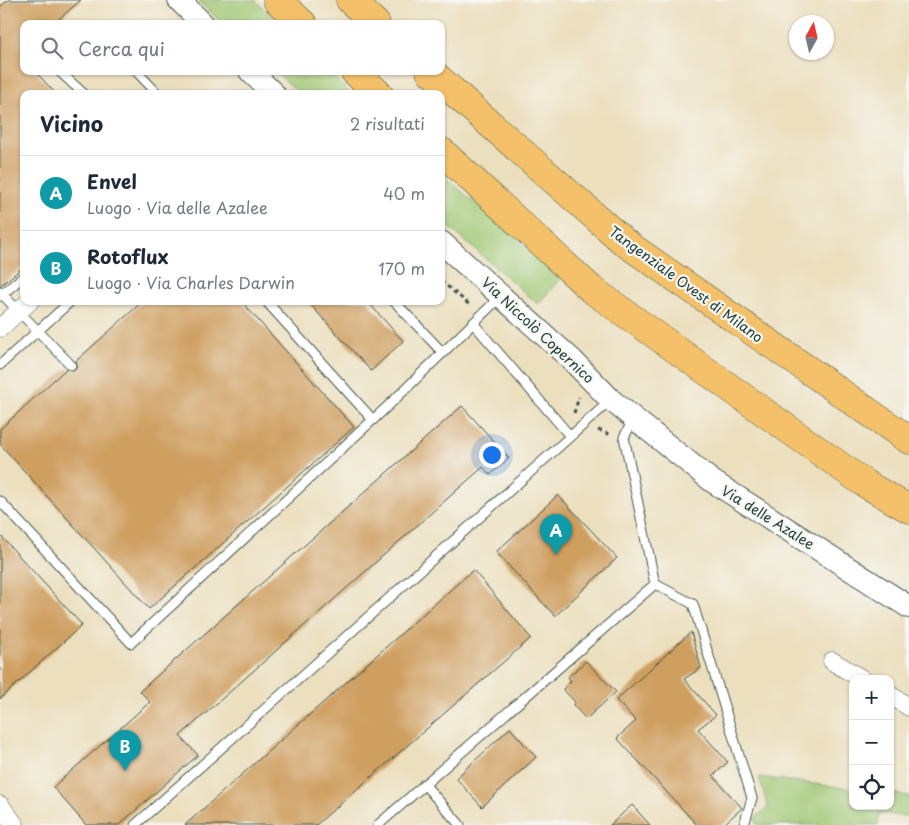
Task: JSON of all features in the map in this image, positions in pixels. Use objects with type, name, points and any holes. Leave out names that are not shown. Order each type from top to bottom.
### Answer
[{"type":"highway","points":[[277,0],[299,20]]},
{"type":"highway","points":[[350,0],[372,20]]},
{"type":"highway","points":[[358,75],[375,90]]},
{"type":"highway","name":"Tangenziale Ovest di Milano","points":[[435,75],[624,242],[909,440]]},
{"type":"highway","points":[[445,155],[591,289],[864,483],[909,509]]},
{"type":"street","points":[[179,0],[199,20]]},
{"type":"street","points":[[254,75],[267,90]]},
{"type":"street","name":"Via Niccolò Copernico","points":[[445,246],[572,360],[611,400],[634,419]]},
{"type":"street","points":[[0,328],[24,306]]},
{"type":"street","name":"Via delle Azalee","points":[[634,419],[712,481],[909,607]]},
{"type":"street","points":[[832,661],[855,675]]},
{"type":"street","points":[[894,698],[909,707]]},
{"type":"street","points":[[0,806],[15,825]]},
{"type":"lane","points":[[63,75],[80,90]]},
{"type":"lane","points":[[140,75],[154,90]]},
{"type":"lane","points":[[20,279],[1,294],[20,304]]},
{"type":"lane","points":[[0,502],[131,643],[373,420],[501,296]]},
{"type":"lane","points":[[0,365],[67,305]]},
{"type":"lane","points":[[270,305],[373,420]]},
{"type":"lane","points":[[398,305],[443,353]]},
{"type":"lane","points":[[24,306],[38,331],[71,365]]},
{"type":"lane","points":[[473,323],[570,436]]},
{"type":"lane","points":[[135,825],[611,400]]},
{"type":"lane","points":[[634,419],[629,424],[624,437],[654,584]]},
{"type":"lane","points":[[234,534],[242,541]]},
{"type":"lane","points":[[378,825],[654,584]]},
{"type":"lane","points":[[654,584],[693,604],[752,798],[744,825]]},
{"type":"lane","points":[[424,784],[460,825]]},
{"type":"green space","points":[[197,0],[255,0],[276,20],[219,20]]},
{"type":"green space","points":[[279,75],[332,75],[347,90],[296,90]]},
{"type":"green space","points":[[445,177],[562,277],[538,304],[445,223]]},
{"type":"green space","points":[[759,777],[849,788],[849,810],[894,810],[894,794],[909,796],[909,817],[879,813],[878,825],[757,825],[755,818],[768,807]]},
{"type":"building","points":[[8,0],[81,0],[58,20],[20,20],[20,75],[39,75],[52,90],[20,90],[20,269],[0,286],[0,7]]},
{"type":"building","points":[[139,305],[245,305],[354,427],[149,609],[0,444],[0,429],[66,369],[75,370],[77,366],[76,361]]},
{"type":"building","points":[[311,305],[371,305],[403,341],[371,371]]},
{"type":"building","points":[[462,406],[509,458],[490,475],[483,467],[180,736],[198,755],[119,825],[86,825],[53,787],[150,702],[140,691]]},
{"type":"building","points":[[558,495],[617,558],[555,616],[496,552]]},
{"type":"building","points":[[0,535],[82,625],[0,699]]},
{"type":"building","points":[[473,570],[531,638],[316,825],[185,825]]},
{"type":"building","points":[[691,632],[701,668],[684,679],[716,715],[698,729],[728,762],[713,776],[742,808],[723,825],[697,825],[617,738],[636,721],[616,700]]},
{"type":"building","points":[[586,661],[616,692],[586,719],[573,705],[575,702],[563,689],[571,681],[568,677]]},
{"type":"building","points":[[510,728],[536,757],[482,807],[456,778]]},
{"type":"building","points":[[632,805],[650,825],[610,825]]},
{"type":"place","name":"Envel","points":[[556,555]]},
{"type":"place","name":"Rotoflux","points":[[125,771]]}]
